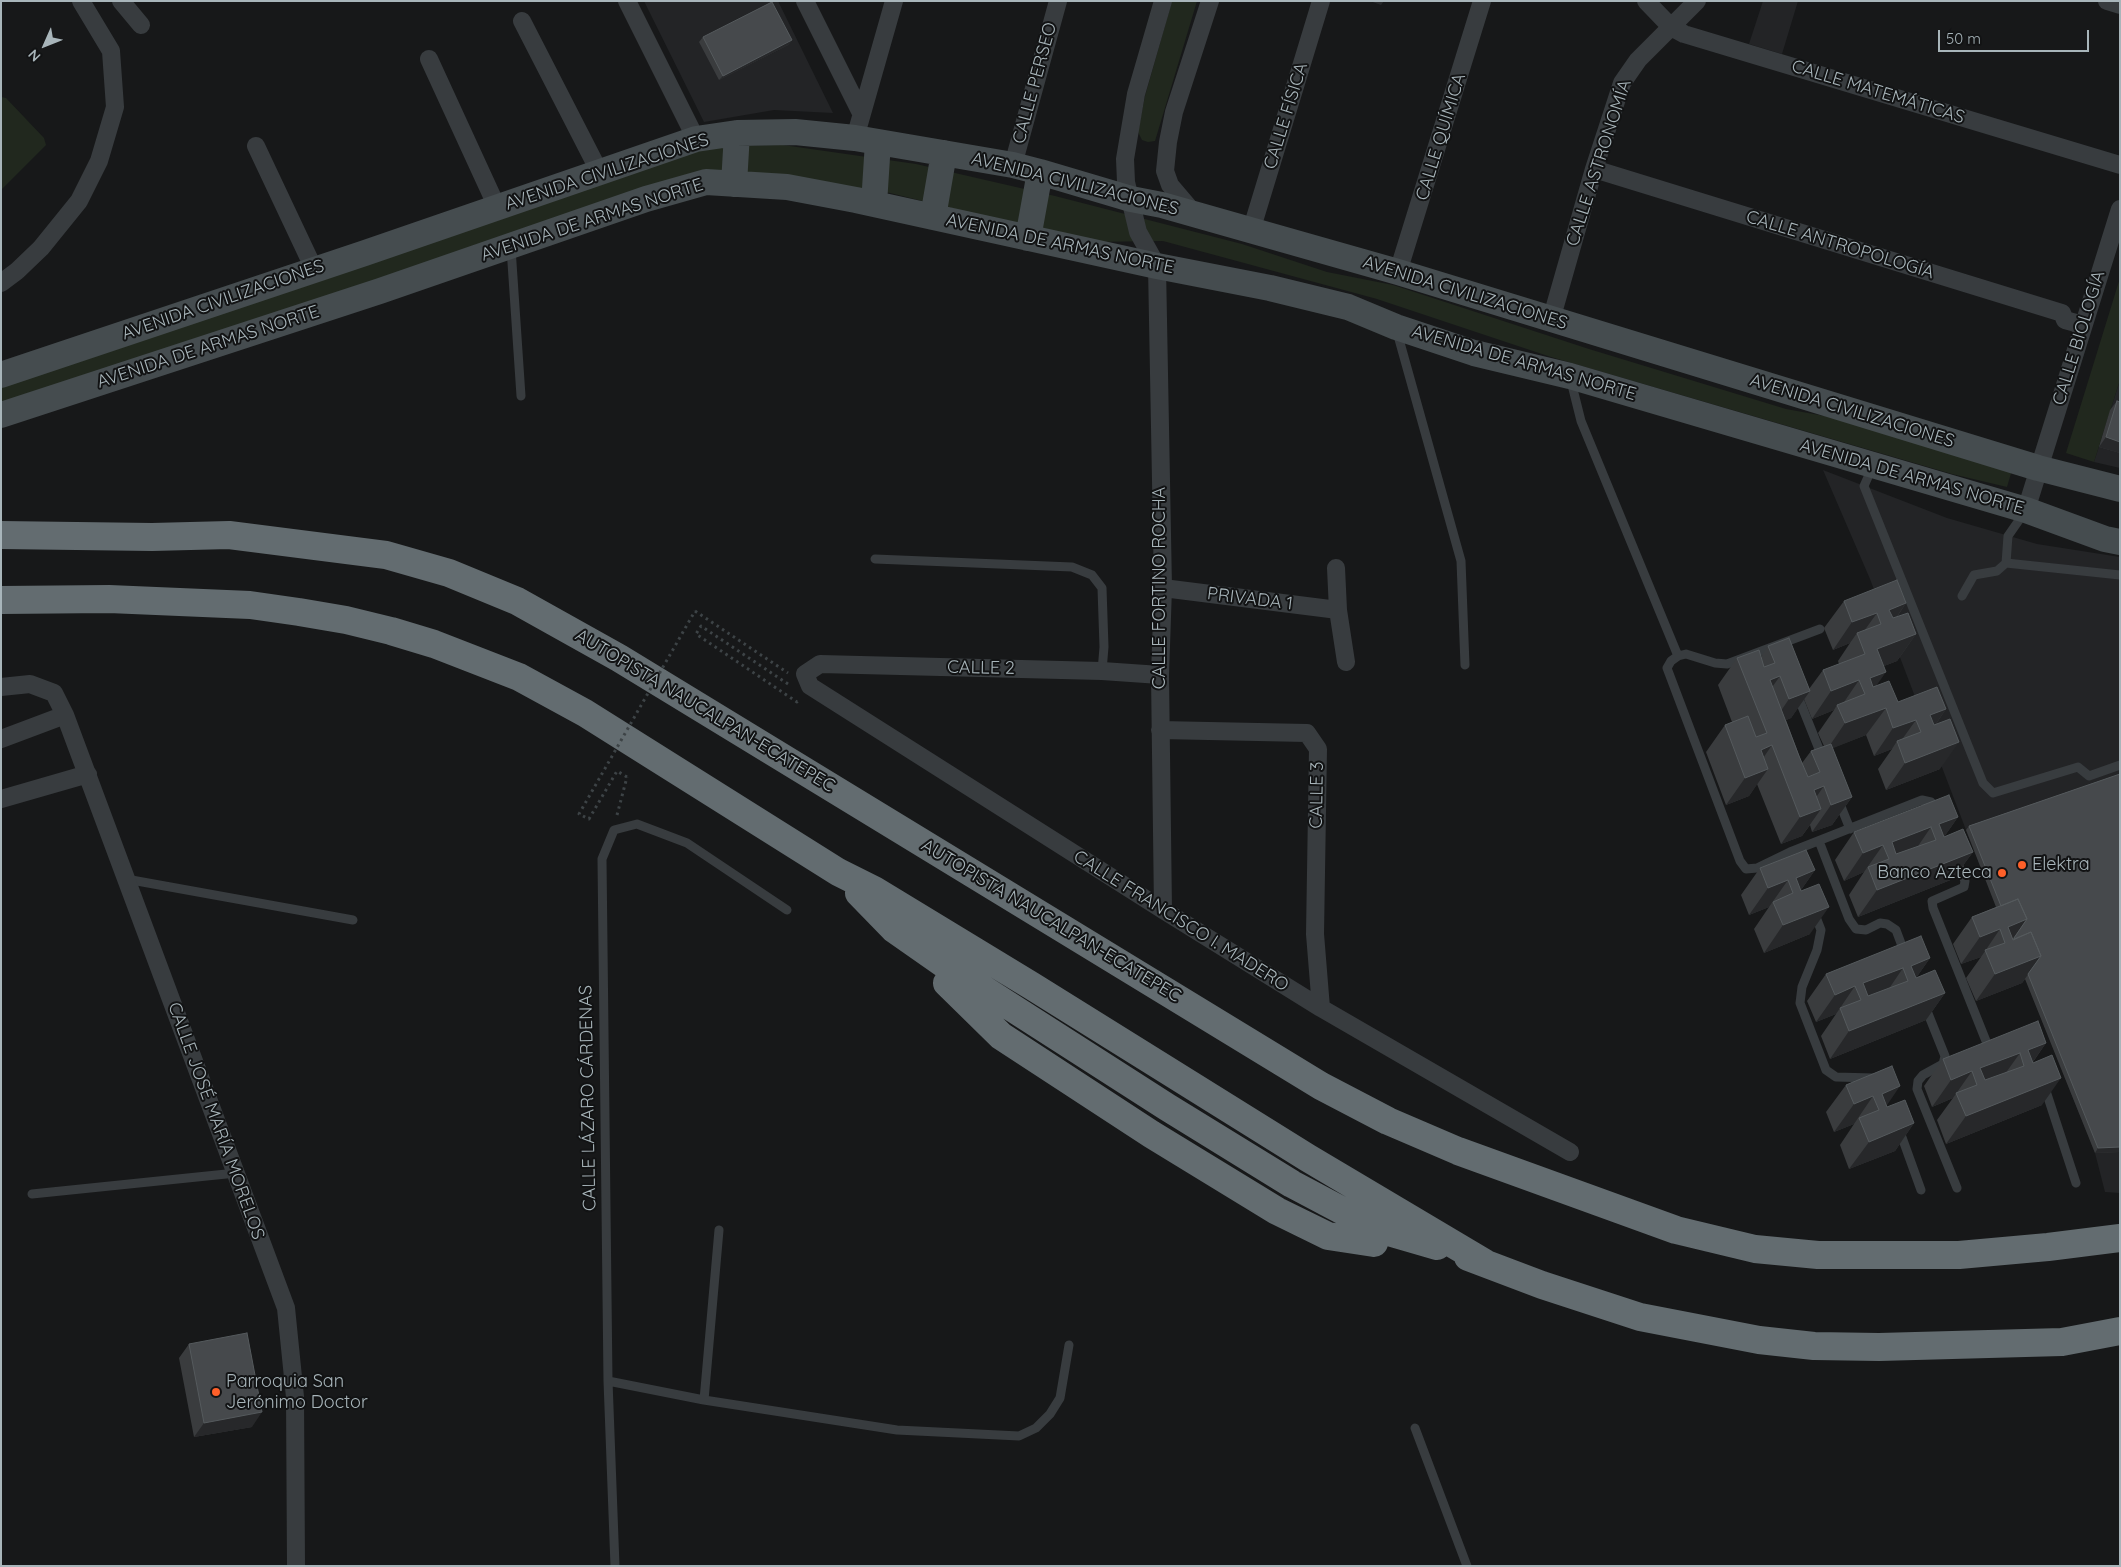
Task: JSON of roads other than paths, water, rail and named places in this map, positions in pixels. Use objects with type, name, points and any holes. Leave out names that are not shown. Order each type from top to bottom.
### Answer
[{"type":"highway","name":"AUTOPISTA NAUCALPAN-ECATEPEC","points":[[1,535],[152,537],[229,535],[386,555],[449,574],[517,602],[619,658],[1321,1086],[1388,1121],[1458,1151],[1676,1230],[1755,1249],[1818,1255],[1959,1255],[2120,1238]]},
{"type":"highway","points":[[1,600],[109,599],[250,605],[346,620],[434,644],[519,677],[585,713],[838,872],[907,910],[1308,1158],[1485,1263]]},
{"type":"highway","points":[[838,872],[1001,1036],[1151,1134],[1260,1201],[1328,1236],[1485,1263]]},
{"type":"highway","points":[[838,872],[880,907],[1174,1095],[1300,1172],[1440,1247]]},
{"type":"highway","points":[[894,929],[944,964],[1292,1184],[1375,1228],[1440,1247],[1551,1288],[1640,1317],[1759,1340],[1824,1346],[2062,1342],[2120,1349]]},
{"type":"highway","points":[[2062,1342],[2120,1331]]},
{"type":"main road","name":"AVENIDA CIVILIZACIONES","points":[[1,375],[365,253],[696,138],[736,133],[795,132],[867,140],[1013,165],[1040,172],[1131,200],[1162,205],[1398,272],[2038,468],[2120,489]]},
{"type":"main road","points":[[734,184],[736,133]]},
{"type":"main road","points":[[867,140],[874,204]]},
{"type":"main road","points":[[933,217],[944,153]]},
{"type":"main road","points":[[1028,238],[1040,172]]},
{"type":"main road","name":"AVENIDA DE ARMAS NORTE","points":[[1,415],[380,291],[646,199],[706,182],[787,187],[874,204],[1157,266],[1270,288],[1348,307],[1396,327],[1474,353],[1570,376],[2026,510],[2105,539],[2120,542]]},
{"type":"main road","points":[[365,253],[380,291]]},
{"type":"street","points":[[1,282],[17,271],[41,248],[79,201],[99,161],[115,107],[111,51],[80,1]]},
{"type":"street","points":[[121,1],[141,25]]},
{"type":"street","points":[[627,1],[696,138]]},
{"type":"street","points":[[805,1],[861,113],[867,140]]},
{"type":"street","points":[[861,113],[894,1]]},
{"type":"street","name":"CALLE PERSEO","points":[[1013,165],[1058,1]]},
{"type":"street","points":[[1157,266],[1138,232],[1126,182],[1125,159],[1136,94],[1163,1]]},
{"type":"street","points":[[1196,215],[1182,202],[1170,186],[1165,171],[1174,112],[1187,67],[1210,1]]},
{"type":"street","name":"CALLE FÍSICA","points":[[1251,231],[1321,1]]},
{"type":"street","name":"CALLE QUÍMICA","points":[[1398,272],[1435,159],[1482,1]]},
{"type":"street","name":"CALLE MATEMÁTICAS","points":[[1646,1],[1671,27],[1684,34],[2120,165]]},
{"type":"street","name":"CALLE ASTRONOMÍA","points":[[1551,320],[1594,169],[1622,82],[1638,60],[1697,1]]},
{"type":"street","points":[[2107,1],[2120,5]]},
{"type":"street","points":[[522,21],[598,171]]},
{"type":"street","points":[[429,59],[497,207]]},
{"type":"street","points":[[256,146],[314,270]]},
{"type":"street","name":"CALLE ANTROPOLOGÍA","points":[[1594,169],[2062,313],[2065,320],[2082,325]]},
{"type":"street","name":"CALLE BIOLOGÍA","points":[[2026,510],[2082,325],[2120,209]]},
{"type":"street","name":"CALLE FORTINO ROCHA","points":[[1157,266],[1162,588],[1160,730],[1163,910]]},
{"type":"street","points":[[1336,568],[1338,610],[1346,662]]},
{"type":"street","name":"PRIVADA 1","points":[[1162,588],[1338,610]]},
{"type":"street","name":"CALLE 2","points":[[797,674],[820,664],[1102,671],[1160,675]]},
{"type":"street","name":"CALLE FRANCISCO I. MADERO","points":[[797,674],[810,686],[1163,910],[1322,1008],[1570,1152]]},
{"type":"street","name":"CALLE JOSÉ MARÍA MORELOS","points":[[1,686],[30,684],[54,693],[65,715],[286,1308],[295,1397],[296,1566]]},
{"type":"street","points":[[1,739],[65,715]]},
{"type":"street","name":"CALLE 3","points":[[1160,730],[1307,733],[1318,749],[1315,934],[1322,1008]]},
{"type":"street","points":[[1,799],[88,774]]},
{"type":"lane","points":[[510,245],[521,396]]},
{"type":"lane","points":[[1396,327],[1461,560],[1465,665]]},
{"type":"lane","points":[[1570,376],[1582,421],[1678,656]]},
{"type":"lane","points":[[1873,466],[1864,486],[1983,783],[1993,793],[2078,767],[2089,776],[2120,765]]},
{"type":"lane","points":[[1962,596],[1974,576],[1997,571],[2006,563],[2008,536],[2026,510]]},
{"type":"lane","points":[[875,559],[1072,567],[1092,575],[1102,588],[1104,647],[1102,671]]},
{"type":"lane","points":[[2006,563],[2120,575]]},
{"type":"lane","points":[[1820,629],[1727,664],[1715,663],[1686,654],[1678,656],[1671,661],[1667,668],[1740,861],[1746,869],[1757,868],[1792,857],[1819,841],[1922,800],[1931,802],[1938,809],[1941,818]]},
{"type":"lane","points":[[1777,645],[1781,654]]},
{"type":"lane","points":[[1792,682],[1825,764]]},
{"type":"lane","points":[[1836,792],[1850,828]]},
{"type":"lane","name":"CALLE LÁZARO CÁRDENAS","points":[[615,1566],[608,1381],[602,859],[614,830],[638,824],[687,843],[787,910]]},
{"type":"lane","points":[[1819,841],[1849,919],[1856,929],[1866,930],[1880,923],[1887,924],[1896,930],[1908,960]]},
{"type":"lane","points":[[1954,854],[1965,881],[1964,887],[1932,901],[1932,908],[1986,1041],[1990,1047],[1996,1048],[2005,1044]]},
{"type":"lane","points":[[126,879],[353,920]]},
{"type":"lane","points":[[1810,904],[1821,930],[1817,950],[1802,987],[1800,1003],[1826,1070],[1836,1077],[1880,1078]]},
{"type":"lane","points":[[1921,995],[1945,1056],[1943,1064],[1923,1075],[1918,1081],[1917,1089],[1957,1188]]},
{"type":"lane","points":[[2042,1077],[2076,1183]]},
{"type":"lane","points":[[1894,1116],[1921,1190]]},
{"type":"lane","points":[[32,1194],[236,1173]]},
{"type":"lane","points":[[704,1400],[719,1230]]},
{"type":"lane","points":[[608,1381],[704,1400],[897,1430],[1019,1436],[1036,1428],[1050,1414],[1060,1398],[1069,1345]]},
{"type":"lane","points":[[1415,1428],[1467,1566]]},
{"type":"place","name":"Elektra","points":[[2022,865]]},
{"type":"place","name":"Banco Azteca","points":[[2002,873]]},
{"type":"place","name":"Parroquia San Jerónimo Doctor","points":[[216,1392]]}]
